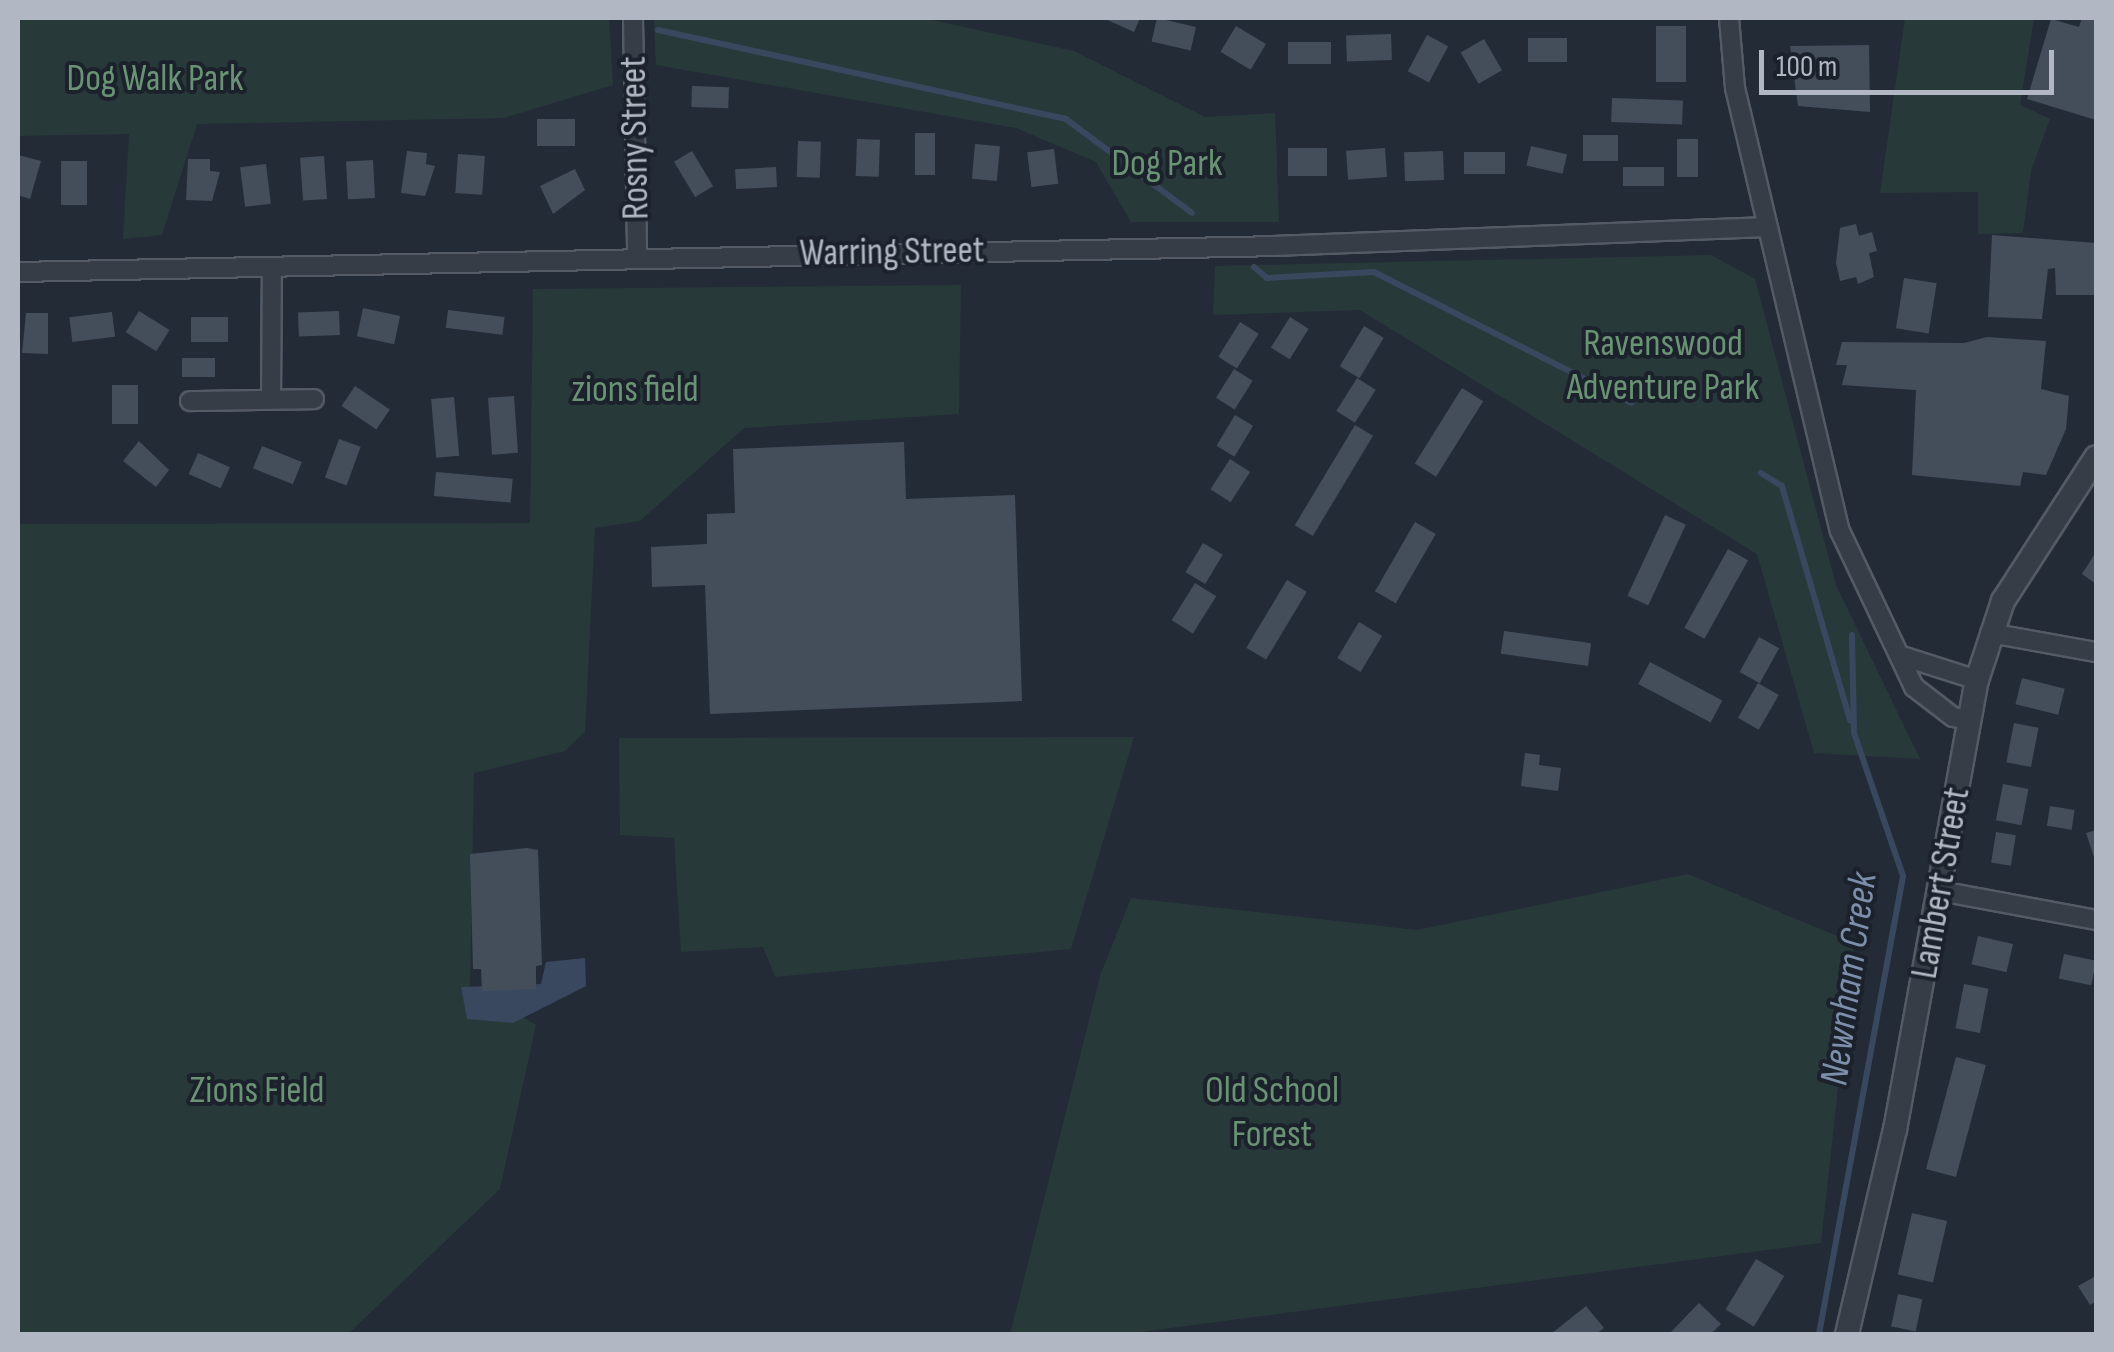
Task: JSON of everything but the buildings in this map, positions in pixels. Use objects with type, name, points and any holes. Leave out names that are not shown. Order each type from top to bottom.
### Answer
[{"type":"street","name":"Rosny Street","points":[[633,18],[637,259]]},
{"type":"street","points":[[1730,18],[1735,88],[1840,531],[1914,687],[1952,717],[1968,720]]},
{"type":"street","name":"Warring Street","points":[[18,272],[1766,228]]},
{"type":"street","points":[[271,400],[272,268]]},
{"type":"street","points":[[190,401],[314,399]]},
{"type":"street","name":"Lambert Street","points":[[1848,1334],[1940,891],[1968,720],[1990,633],[2003,601],[2096,456]]},
{"type":"street","points":[[1990,633],[2096,652]]},
{"type":"street","points":[[1902,656],[1977,680]]},
{"type":"street","points":[[1940,891],[2096,920]]},
{"type":"green space","name":"Dog Walk Park","points":[[18,18],[609,18],[613,85],[504,118],[197,124],[162,235],[123,239],[129,134],[18,136]]},
{"type":"green space","name":"Dog Park","points":[[654,18],[923,18],[1074,51],[1205,117],[1275,113],[1279,222],[1131,222],[1096,162],[1016,128],[656,65]]},
{"type":"green space","points":[[1905,18],[2034,18],[2020,105],[2050,119],[2031,171],[2023,233],[1978,234],[1978,192],[1880,193]]},
{"type":"green space","name":"Ravenswood Adventure Park","points":[[1711,255],[1755,279],[1836,585],[1920,759],[1814,753],[1757,554],[1360,310],[1213,315],[1215,266]]},
{"type":"green space","name":"Zions Field","points":[[961,285],[959,414],[744,428],[640,521],[595,528],[585,732],[565,751],[474,773],[470,986],[536,1025],[500,1189],[348,1334],[18,1334],[18,524],[530,523],[533,289]]},
{"type":"green space","points":[[1134,737],[1071,949],[775,977],[763,947],[681,952],[674,838],[620,835],[619,738]]},
{"type":"green space","name":"Old School Forest","points":[[1688,874],[1854,943],[1821,1243],[1125,1334],[1010,1334],[1101,973],[1131,898],[1417,930]]},
{"type":"water","points":[[585,958],[586,986],[513,1023],[467,1019],[461,987],[541,984],[546,962]]},
{"type":"waterway","points":[[658,30],[1066,119],[1192,213]]},
{"type":"waterway","points":[[1254,267],[1267,278],[1374,272],[1632,403]]},
{"type":"waterway","points":[[1761,473],[1782,486],[1850,720]]},
{"type":"waterway","name":"Newnham Creek","points":[[1819,1334],[1903,876],[1854,733],[1852,635]]},
{"type":"park label","name":"zions field","points":[[635,390]]}]
